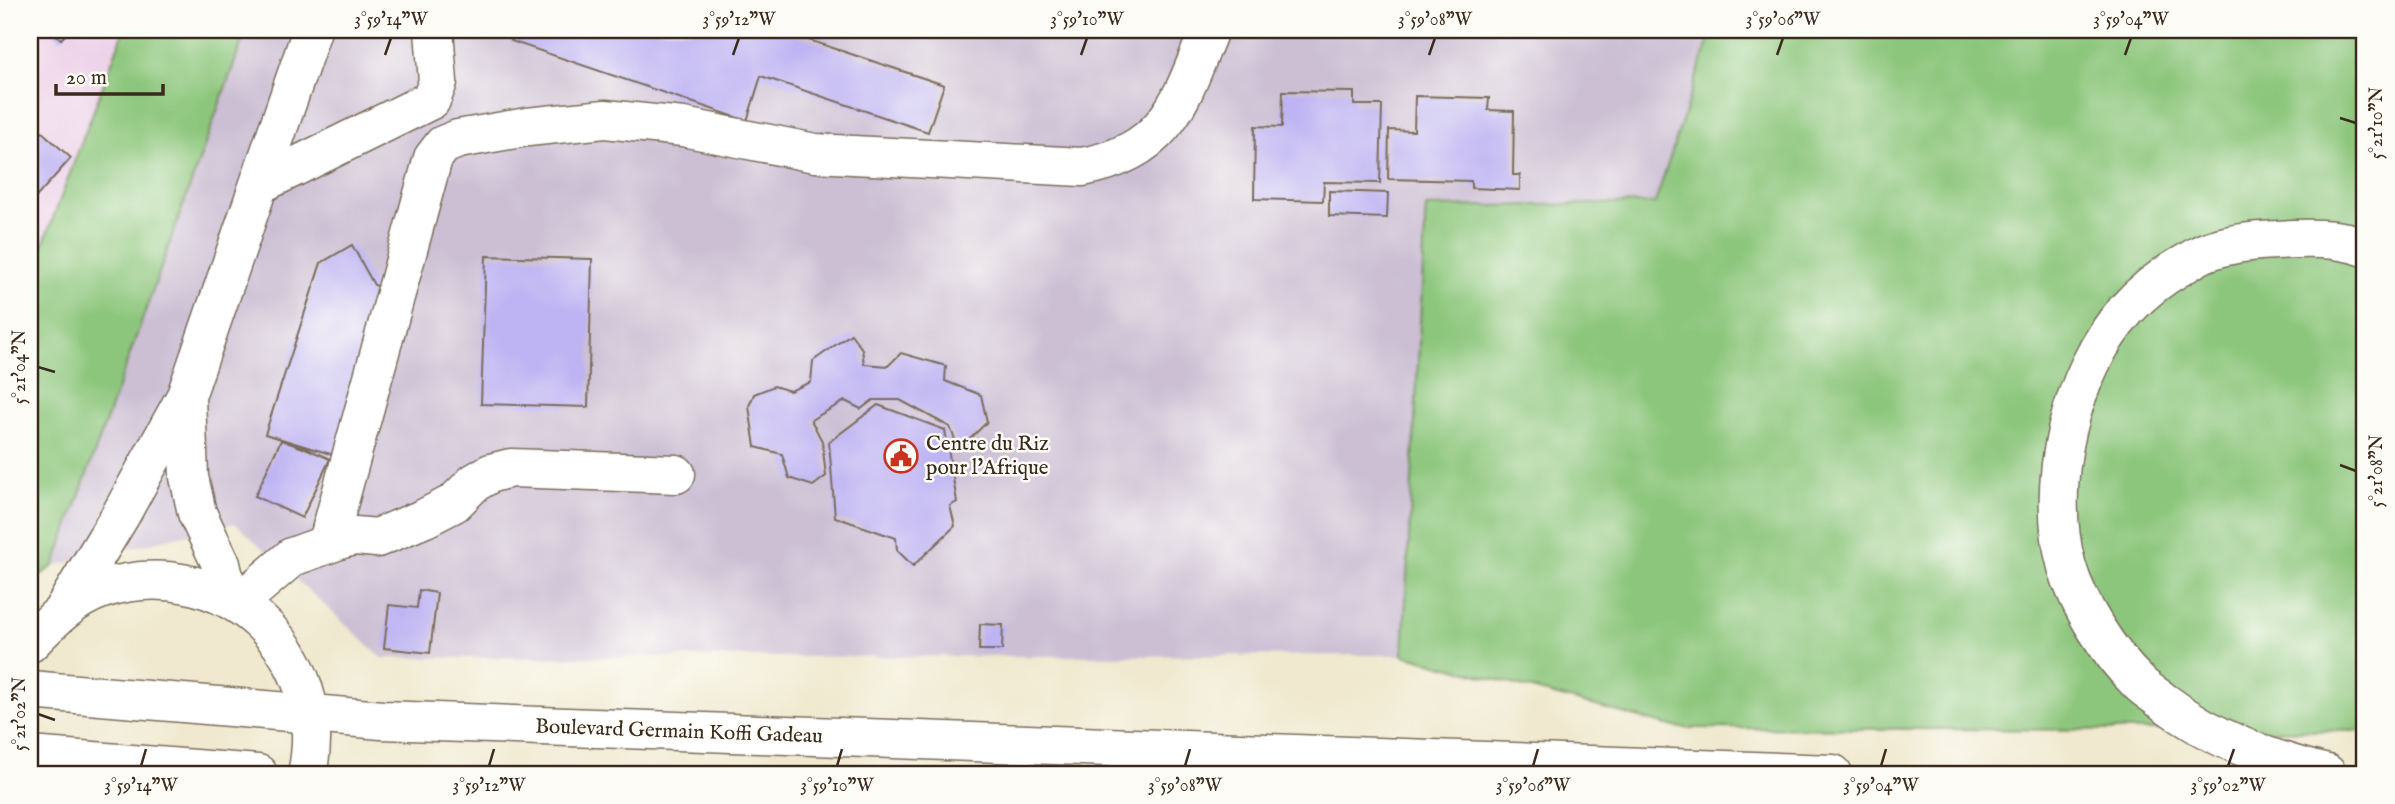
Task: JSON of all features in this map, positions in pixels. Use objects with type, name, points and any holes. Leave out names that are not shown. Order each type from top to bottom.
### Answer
[{"type":"main road","points":[[30,643],[63,610],[120,516],[186,396],[312,30]]},
{"type":"main road","points":[[260,184],[431,100],[438,82],[433,30]]},
{"type":"main road","points":[[328,542],[433,158],[443,145],[458,139],[527,127],[605,120],[683,127],[814,153],[1082,167],[1115,158],[1138,147],[1168,121],[1178,105],[1209,30]]},
{"type":"main road","points":[[2327,774],[2278,762],[2224,741],[2186,719],[2139,683],[2104,639],[2086,610],[2067,568],[2059,523],[2060,470],[2068,421],[2096,355],[2127,309],[2165,276],[2208,251],[2250,241],[2307,238],[2365,247]]},
{"type":"main road","points":[[186,396],[189,477],[197,513],[221,564],[233,601]]},
{"type":"main road","points":[[233,601],[292,557],[328,542],[355,536],[377,538],[425,518],[454,503],[474,483],[491,473],[511,468],[676,474]]},
{"type":"main road","points":[[63,610],[101,589],[143,580],[186,583],[233,601],[258,618],[284,646],[301,679],[310,715],[312,737],[307,774]]},
{"type":"main road","name":"Boulevard Germain Koffi Gadeau","points":[[30,690],[310,715],[580,728],[1833,774]]},
{"type":"main road","points":[[30,756],[258,774]]},
{"type":"shaded area","points":[[30,30],[124,30],[30,279]]},
{"type":"shaded area","points":[[246,30],[1712,30],[1655,203],[1426,207],[1403,655],[382,658],[235,523],[54,566]]},
{"type":"green space","points":[[124,30],[246,30],[54,566],[30,582],[30,279]]},
{"type":"green space","points":[[1712,30],[2365,30],[2365,731],[1678,728],[1403,655],[1426,207],[1655,203]]},
{"type":"building","points":[[51,30],[70,30],[61,39]]},
{"type":"building","points":[[515,30],[779,30],[944,85],[928,132],[761,76],[747,121],[511,41]]},
{"type":"building","points":[[1283,91],[1354,92],[1354,105],[1382,105],[1380,183],[1324,182],[1323,201],[1254,199],[1255,126],[1282,127]]},
{"type":"building","points":[[1415,96],[1489,98],[1488,110],[1514,111],[1513,175],[1520,175],[1520,190],[1471,188],[1471,181],[1388,179],[1389,130],[1414,131]]},
{"type":"building","points":[[30,121],[71,158],[30,204]]},
{"type":"building","points":[[1329,191],[1388,193],[1387,218],[1329,216]]},
{"type":"building","points":[[352,245],[374,285],[400,293],[350,460],[265,434],[321,263]]},
{"type":"building","points":[[486,256],[592,259],[588,407],[481,404]]},
{"type":"building","points":[[851,334],[862,349],[864,364],[888,366],[901,353],[946,366],[945,381],[981,395],[987,422],[959,450],[950,427],[900,400],[873,400],[861,409],[845,401],[811,420],[822,441],[826,476],[813,486],[789,478],[782,454],[755,447],[749,406],[754,394],[774,386],[790,391],[811,382],[813,361]]},
{"type":"building","points":[[878,405],[945,430],[957,502],[950,506],[955,526],[913,566],[897,550],[896,538],[835,517],[829,442]]},
{"type":"building","points":[[281,440],[330,459],[302,518],[255,496]]},
{"type":"building","points":[[419,590],[437,593],[430,653],[384,648],[389,605],[417,608]]},
{"type":"building","points":[[980,624],[1003,625],[1002,650],[979,650]]},
{"type":"place","name":"Centre du Riz pour l'Afrique","points":[[901,456]]}]
